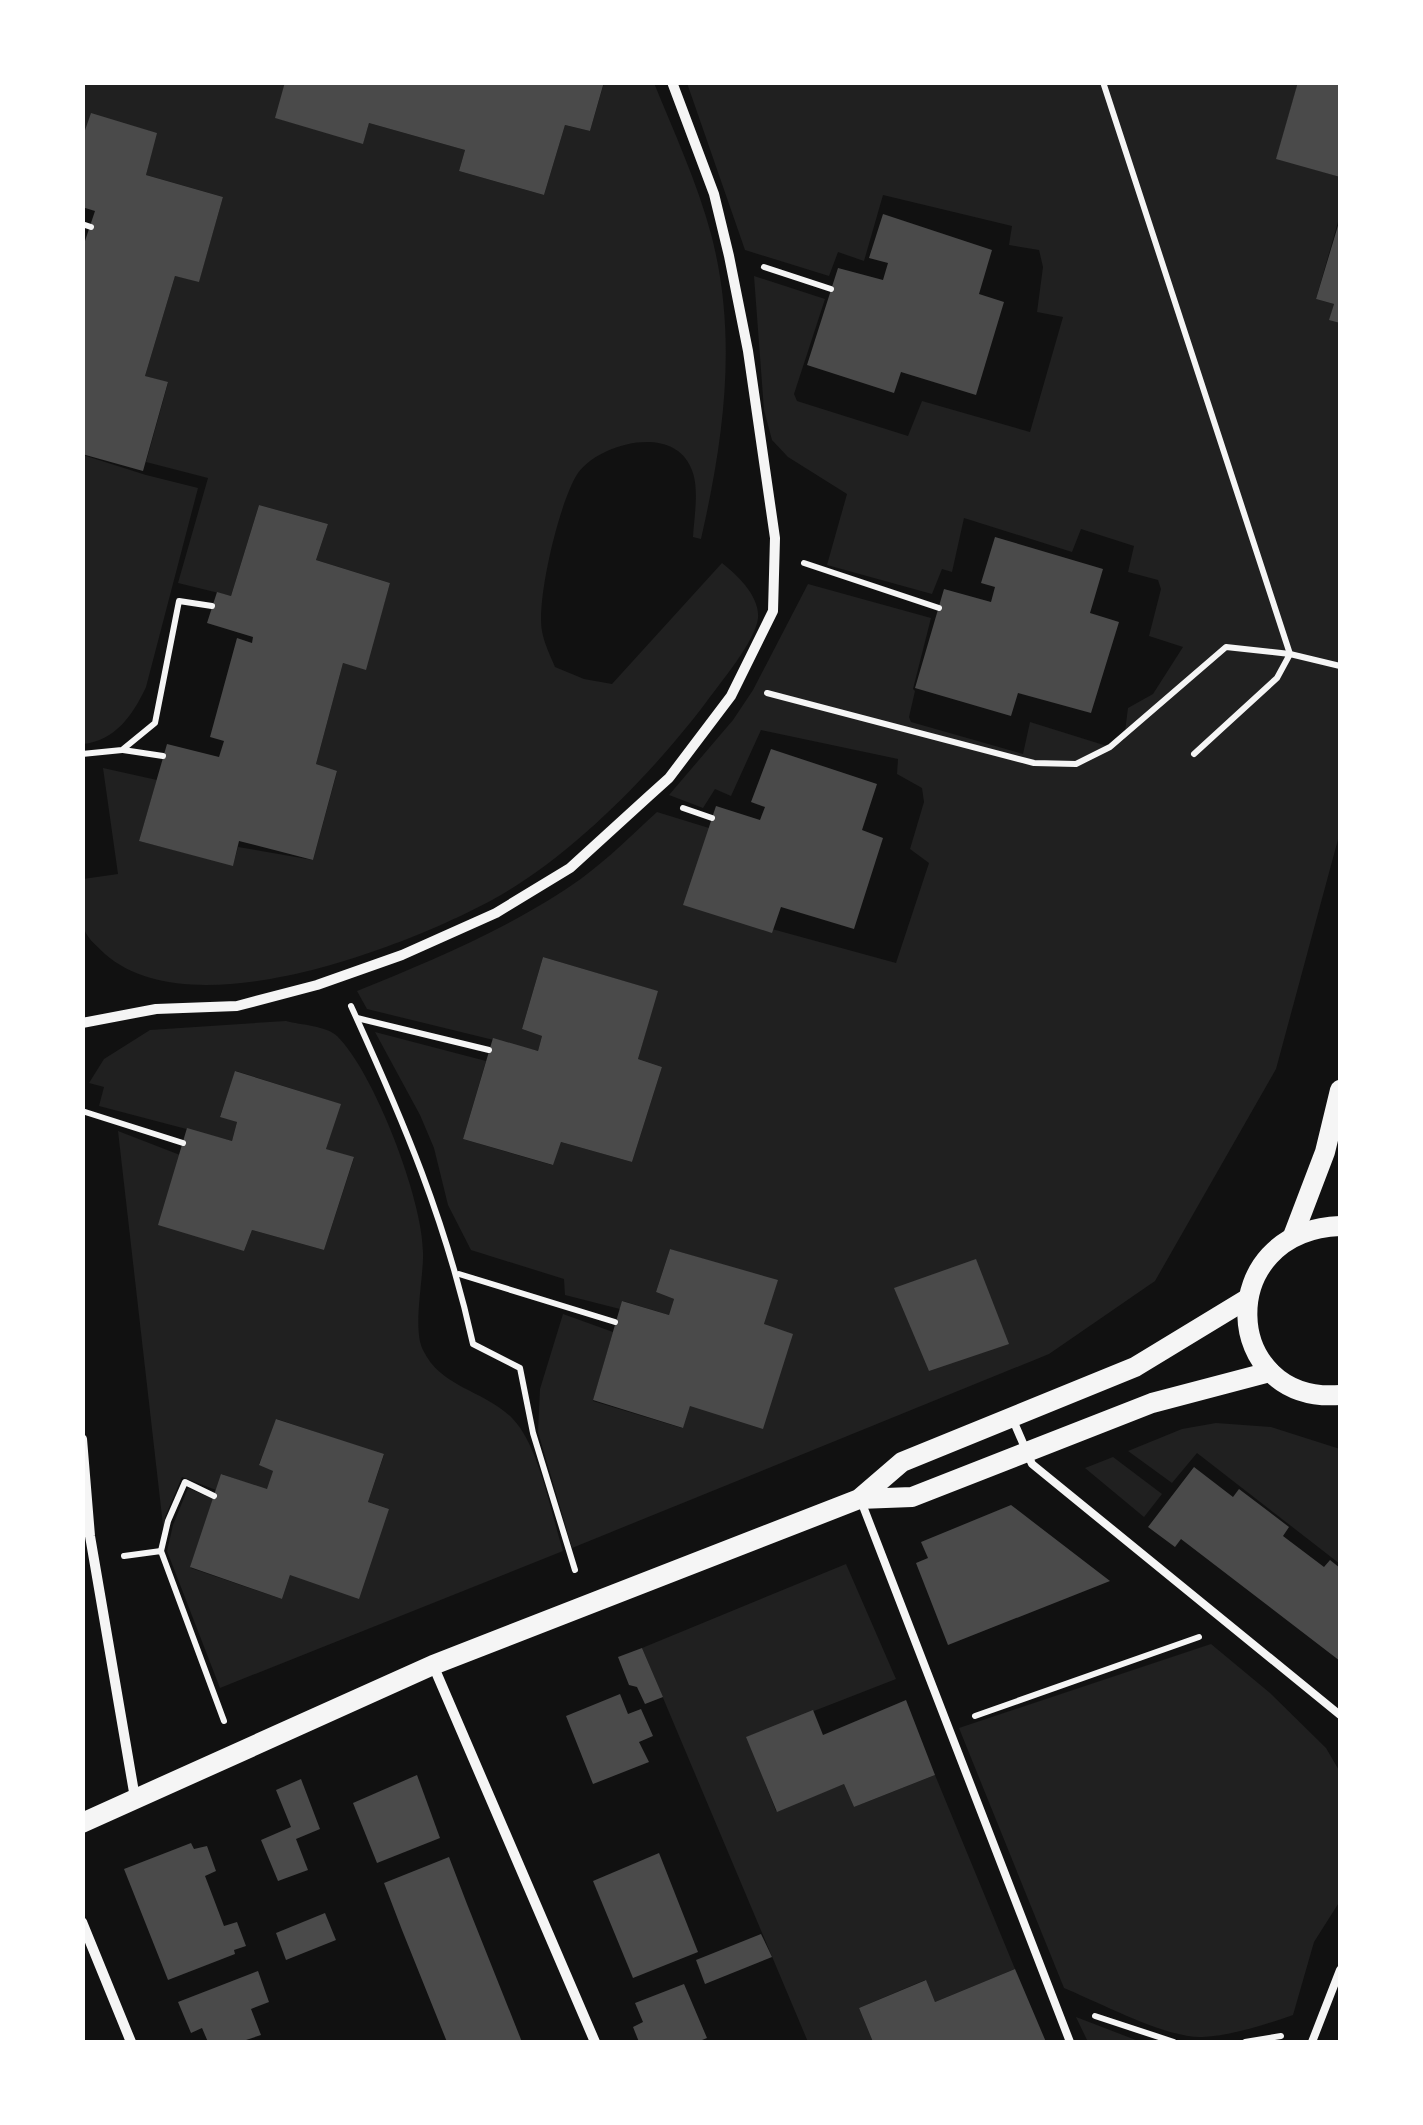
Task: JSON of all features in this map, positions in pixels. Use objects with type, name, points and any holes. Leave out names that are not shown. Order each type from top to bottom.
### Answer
[{"type":"main road","points":[[1293,1236],[1325,1152],[1340,1090]]},
{"type":"main road","points":[[1340,1226],[1316,1227],[1293,1236],[1268,1254],[1254,1275],[1247,1300],[1248,1326],[1255,1351],[1270,1372],[1291,1388],[1316,1397],[1340,1396]]},
{"type":"main road","points":[[82,1823],[433,1665],[860,1498],[902,1462],[1136,1367],[1247,1300]]},
{"type":"main road","points":[[860,1498],[912,1498],[1152,1403],[1270,1372]]},
{"type":"street","points":[[82,1023],[156,1009],[237,1006],[338,978],[402,955],[496,913],[570,868],[669,778],[737,685],[773,610],[775,538],[748,351],[729,256],[714,194],[672,82]]},
{"type":"street","points":[[82,1439],[94,1560],[135,1798]]},
{"type":"street","points":[[433,1665],[595,2042]]},
{"type":"street","points":[[82,1922],[131,2042]]},
{"type":"lane","points":[[1011,1418],[1032,1464],[1340,1715]]},
{"type":"lane","points":[[860,1498],[1070,2042]]},
{"type":"lane","points":[[1312,2042],[1340,1975]]},
{"type":"path","points":[[1103,82],[1290,654],[1276,678],[1194,754]]},
{"type":"path","points":[[729,256],[831,289]]},
{"type":"path","points":[[774,553],[939,608]]},
{"type":"path","points":[[122,750],[155,723],[179,600],[212,606]]},
{"type":"path","points":[[737,685],[1034,763],[1076,764],[1110,746],[1226,647],[1290,654],[1340,666]]},
{"type":"path","points":[[82,754],[122,750],[163,756]]},
{"type":"path","points":[[338,978],[416,1150],[458,1273],[474,1344],[520,1368],[532,1434],[588,1607]]},
{"type":"path","points":[[356,1018],[489,1050]]},
{"type":"path","points":[[82,1111],[183,1143]]},
{"type":"path","points":[[458,1273],[615,1322]]},
{"type":"path","points":[[214,1496],[185,1482],[168,1521],[161,1551],[236,1754]]},
{"type":"path","points":[[94,1560],[161,1551]]},
{"type":"path","points":[[948,1726],[1233,1625]]},
{"type":"path","points":[[1054,2000],[1174,2042]]},
{"type":"shaded area","points":[[83,83],[285,83],[276,118],[363,143],[369,123],[465,150],[459,171],[544,195],[565,125],[590,131],[604,83],[654,83],[711,234],[724,310],[725,387],[701,539],[693,537],[695,484],[682,454],[653,442],[602,453],[578,473],[564,504],[546,574],[542,631],[555,667],[584,679],[612,684],[722,563],[741,580],[755,602],[758,618],[751,638],[721,683],[662,756],[609,811],[551,861],[492,900],[453,919],[353,958],[297,974],[242,983],[189,984],[143,975],[105,954],[84,929],[83,879],[118,874],[103,768],[157,780],[139,841],[233,865],[238,847],[313,860],[337,772],[316,764],[343,663],[365,669],[390,583],[316,560],[328,524],[259,505],[231,596],[178,583],[208,478],[146,462],[168,383],[145,376],[175,276],[199,281],[223,197],[146,175],[156,133],[91,114],[83,139]]},
{"type":"shaded area","points":[[687,83],[1298,83],[1277,158],[1340,177],[1340,215],[1316,299],[1334,304],[1330,319],[1340,323],[1340,832],[1276,1069],[1155,1281],[1049,1354],[572,1548],[538,1432],[540,1389],[563,1314],[613,1332],[593,1401],[682,1428],[690,1406],[764,1324],[777,1281],[670,1249],[656,1292],[674,1299],[669,1315],[623,1301],[620,1309],[565,1295],[564,1279],[471,1250],[448,1205],[434,1148],[420,1115],[375,1032],[486,1061],[463,1139],[552,1165],[561,1142],[632,1162],[662,1067],[638,1059],[657,991],[543,957],[522,1029],[542,1036],[538,1051],[367,1009],[357,991],[444,954],[557,895],[621,846],[657,812],[709,828],[684,905],[896,963],[929,863],[910,849],[924,802],[922,788],[897,774],[898,759],[761,730],[731,796],[715,789],[703,808],[669,795],[733,720],[753,690],[808,584],[931,618],[913,689],[911,722],[1023,754],[1030,722],[1110,747],[1124,740],[1128,708],[1153,694],[1183,647],[1149,636],[1161,589],[1158,580],[1128,572],[1134,546],[1081,529],[1072,552],[964,518],[952,572],[942,569],[932,594],[827,565],[847,494],[788,457],[772,440],[764,410],[754,276],[825,299],[794,394],[797,401],[908,436],[922,401],[1030,432],[1063,317],[1037,312],[1043,267],[1039,250],[1009,245],[1012,226],[883,195],[864,261],[838,252],[829,276],[745,250]]},
{"type":"shaded area","points":[[83,455],[198,488],[146,687],[122,725],[105,738],[83,744]]},
{"type":"shaded area","points":[[286,1021],[333,1033],[366,1078],[406,1170],[421,1229],[423,1263],[418,1329],[423,1350],[441,1373],[501,1409],[521,1430],[537,1462],[563,1551],[220,1688],[167,1551],[188,1488],[213,1499],[191,1568],[282,1599],[290,1575],[389,1509],[368,1502],[384,1455],[277,1419],[259,1464],[273,1471],[268,1491],[222,1474],[216,1490],[182,1477],[165,1517],[164,1534],[118,1131],[180,1155],[244,1251],[252,1230],[324,1250],[354,1158],[326,1149],[340,1104],[236,1071],[220,1116],[237,1122],[232,1141],[99,1106],[104,1087],[89,1083],[104,1059],[150,1030]]},
{"type":"shaded area","points":[[1216,1423],[1271,1427],[1340,1449],[1340,1564],[1197,1453],[1172,1483],[1128,1451],[1182,1429]]},
{"type":"shaded area","points":[[1113,1457],[1162,1494],[1144,1517],[1085,1468]]},
{"type":"shaded area","points":[[846,1564],[896,1679],[747,1737],[776,1811],[844,1784],[854,1807],[935,1775],[1015,1969],[935,2002],[925,1980],[859,2008],[873,2042],[808,2042],[642,1648]]},
{"type":"shaded area","points":[[1211,1644],[1270,1693],[1326,1748],[1340,1772],[1340,1901],[1314,1942],[1293,2015],[1237,2032],[1203,2037],[1153,2026],[1064,1988],[959,1728]]},
{"type":"shaded area","points":[[1076,2017],[1141,2042],[1088,2042]]},
{"type":"building","points":[[285,82],[604,82],[590,131],[565,125],[544,195],[459,171],[465,150],[369,123],[363,144],[275,118]]},
{"type":"building","points":[[1298,82],[1340,82],[1340,177],[1276,159]]},
{"type":"building","points":[[91,113],[157,133],[146,175],[223,197],[199,282],[175,276],[145,376],[168,382],[143,471],[82,454],[82,250],[95,211],[82,207],[82,139]]},
{"type":"building","points":[[883,214],[992,250],[979,294],[1004,302],[976,395],[901,372],[894,393],[807,365],[838,268],[883,280],[888,263],[869,258]]},
{"type":"building","points":[[1340,219],[1340,323],[1329,320],[1334,304],[1316,299]]},
{"type":"building","points":[[259,505],[328,524],[316,560],[390,583],[366,670],[343,663],[316,764],[337,771],[313,860],[239,841],[233,866],[139,841],[167,744],[219,757],[224,741],[210,737],[237,638],[252,643],[253,637],[207,623],[217,592],[231,596]]},
{"type":"building","points":[[995,537],[1103,569],[1090,613],[1119,622],[1091,713],[1018,693],[1011,716],[915,688],[944,589],[991,602],[995,587],[981,583]]},
{"type":"building","points":[[771,749],[877,784],[862,830],[883,838],[854,929],[781,907],[772,933],[683,905],[716,806],[760,820],[765,807],[751,802]]},
{"type":"building","points":[[543,957],[658,991],[638,1059],[662,1067],[632,1162],[561,1142],[553,1165],[463,1139],[493,1038],[538,1051],[542,1036],[522,1029]]},
{"type":"building","points":[[235,1071],[341,1104],[326,1149],[354,1157],[324,1250],[252,1230],[244,1251],[158,1225],[187,1128],[232,1141],[237,1122],[220,1117]]},
{"type":"building","points":[[670,1249],[778,1280],[764,1324],[793,1334],[763,1429],[690,1406],[683,1428],[593,1400],[622,1301],[669,1315],[674,1299],[656,1292]]},
{"type":"building","points":[[976,1259],[1009,1344],[929,1371],[894,1288]]},
{"type":"building","points":[[276,1419],[384,1454],[368,1502],[389,1509],[359,1599],[290,1575],[282,1599],[190,1567],[221,1474],[267,1489],[273,1471],[259,1465]]},
{"type":"building","points":[[1194,1467],[1233,1497],[1239,1489],[1289,1527],[1283,1536],[1324,1567],[1330,1560],[1340,1568],[1340,1661],[1181,1539],[1175,1547],[1148,1527]]},
{"type":"building","points":[[1011,1505],[1110,1581],[948,1645],[916,1563],[928,1558],[921,1542]]},
{"type":"building","points":[[642,1648],[663,1697],[645,1704],[637,1687],[629,1685],[618,1657]]},
{"type":"building","points":[[620,1694],[628,1714],[641,1709],[653,1736],[639,1742],[649,1762],[593,1784],[566,1716]]},
{"type":"building","points":[[906,1700],[935,1775],[854,1807],[844,1784],[777,1812],[746,1737],[813,1710],[823,1735]]},
{"type":"building","points":[[417,1775],[440,1838],[377,1863],[353,1803]]},
{"type":"building","points":[[301,1779],[320,1829],[296,1839],[308,1870],[278,1881],[261,1840],[291,1827],[276,1790]]},
{"type":"building","points":[[191,1843],[194,1849],[207,1846],[216,1871],[205,1876],[224,1926],[237,1922],[246,1946],[168,1980],[124,1869]]},
{"type":"building","points":[[659,1853],[698,1952],[633,1978],[593,1881]]},
{"type":"building","points":[[449,1857],[522,2042],[447,2042],[402,1930],[384,1883]]},
{"type":"building","points":[[325,1913],[336,1940],[286,1960],[276,1933]]},
{"type":"building","points":[[761,1934],[772,1957],[705,1984],[696,1960]]},
{"type":"building","points":[[1015,1969],[1046,2042],[873,2042],[859,2008],[926,1980],[935,2002]]},
{"type":"building","points":[[258,1971],[269,2002],[251,2009],[261,2035],[240,2042],[208,2042],[202,2028],[191,2033],[178,2002]]},
{"type":"building","points":[[684,1984],[707,2038],[697,2042],[639,2042],[633,2027],[643,2022],[635,2003]]}]
